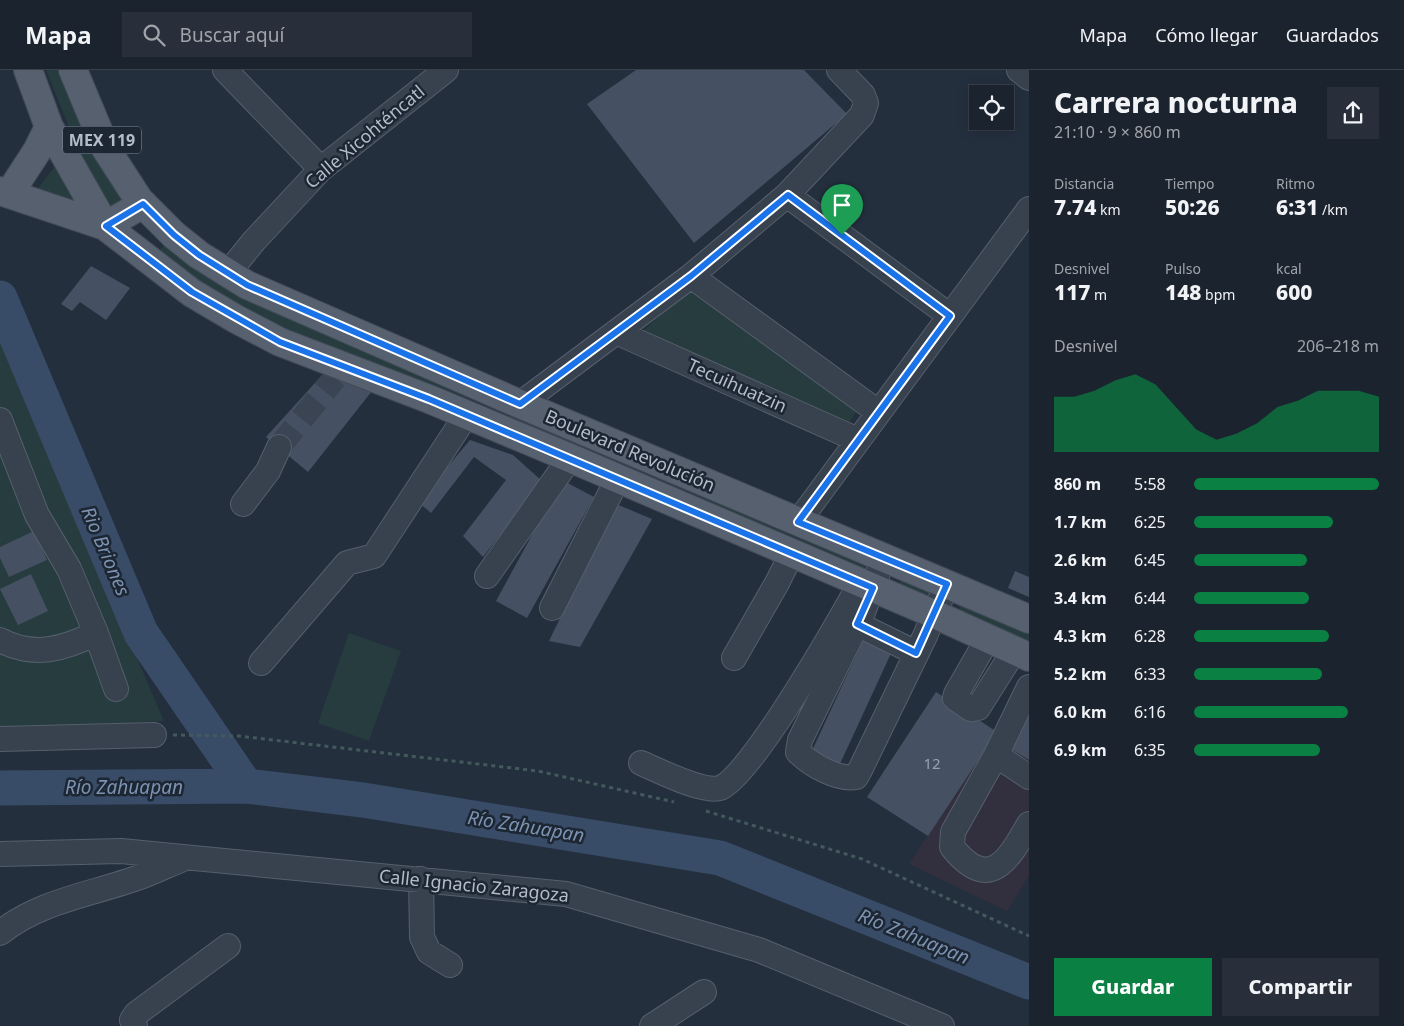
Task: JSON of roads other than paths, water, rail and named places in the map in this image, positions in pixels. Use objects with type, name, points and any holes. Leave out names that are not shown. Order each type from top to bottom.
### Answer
[{"type":"main road","name":"Boulevard Revolución","points":[[28,70],[49,127],[106,226],[192,292],[236,319],[339,372],[467,414],[867,585],[1022,654]]},
{"type":"main road","name":"Boulevard Revolución","points":[[73,70],[106,149],[143,204],[174,235],[228,273],[277,300],[1029,619]]},
{"type":"main road","points":[[49,127],[37,151],[4,193],[106,226],[143,204]]},
{"type":"street","points":[[225,70],[321,169]]},
{"type":"street","name":"Calle Xicohténcatl","points":[[228,273],[254,241],[321,169],[446,70]]},
{"type":"street","points":[[520,404],[691,276],[788,195],[862,115],[866,103],[863,94],[839,70]]},
{"type":"street","points":[[1019,70],[1029,78]]},
{"type":"street","points":[[788,195],[950,316]]},
{"type":"street","points":[[798,522],[1029,209]]},
{"type":"street","points":[[691,276],[878,412]]},
{"type":"street","name":"Tecuihuatzin","points":[[616,332],[858,440]]},
{"type":"street","points":[[261,663],[347,563],[374,556],[467,414]]},
{"type":"street","points":[[0,420],[37,516],[69,569],[96,633],[116,689]]},
{"type":"street","points":[[243,504],[268,471],[279,447]]},
{"type":"street","points":[[487,576],[570,458]]},
{"type":"street","points":[[552,608],[618,478]]},
{"type":"street","points":[[734,658],[792,553]]},
{"type":"street","points":[[641,763],[702,788],[719,788],[732,779],[764,740],[884,557]]},
{"type":"street","points":[[867,585],[857,624],[800,740],[798,752],[807,760],[845,779],[856,777],[947,584]]},
{"type":"street","points":[[857,624],[916,653]]},
{"type":"street","points":[[0,640],[23,650],[38,651],[73,644],[96,633]]},
{"type":"street","points":[[988,638],[955,698],[957,702],[971,710],[978,708],[1022,654]]},
{"type":"street","points":[[1029,687],[996,755],[953,832],[952,847],[964,861],[978,870],[990,870],[1001,865],[1013,851],[1029,824]]},
{"type":"street","points":[[0,739],[154,735]]},
{"type":"street","points":[[996,755],[1029,777]]},
{"type":"street","points":[[0,854],[121,852],[184,858]]},
{"type":"street","name":"Calle Ignacio Zaragoza","points":[[0,933],[9,926],[51,904],[140,877],[184,858],[421,879],[566,894],[759,950],[942,1026]]},
{"type":"street","points":[[421,879],[422,937],[429,952],[450,965]]},
{"type":"street","points":[[135,1026],[132,1020],[136,1014],[228,946]]},
{"type":"street","points":[[652,1026],[704,992]]},
{"type":"waterway","name":"Rio Briones","points":[[0,298],[141,633],[246,786]]},
{"type":"waterway","name":"Río Zahuapan","points":[[0,788],[246,786],[363,800],[720,858],[1029,982]]},
{"type":"tunnel","points":[[279,447],[335,378]]}]
